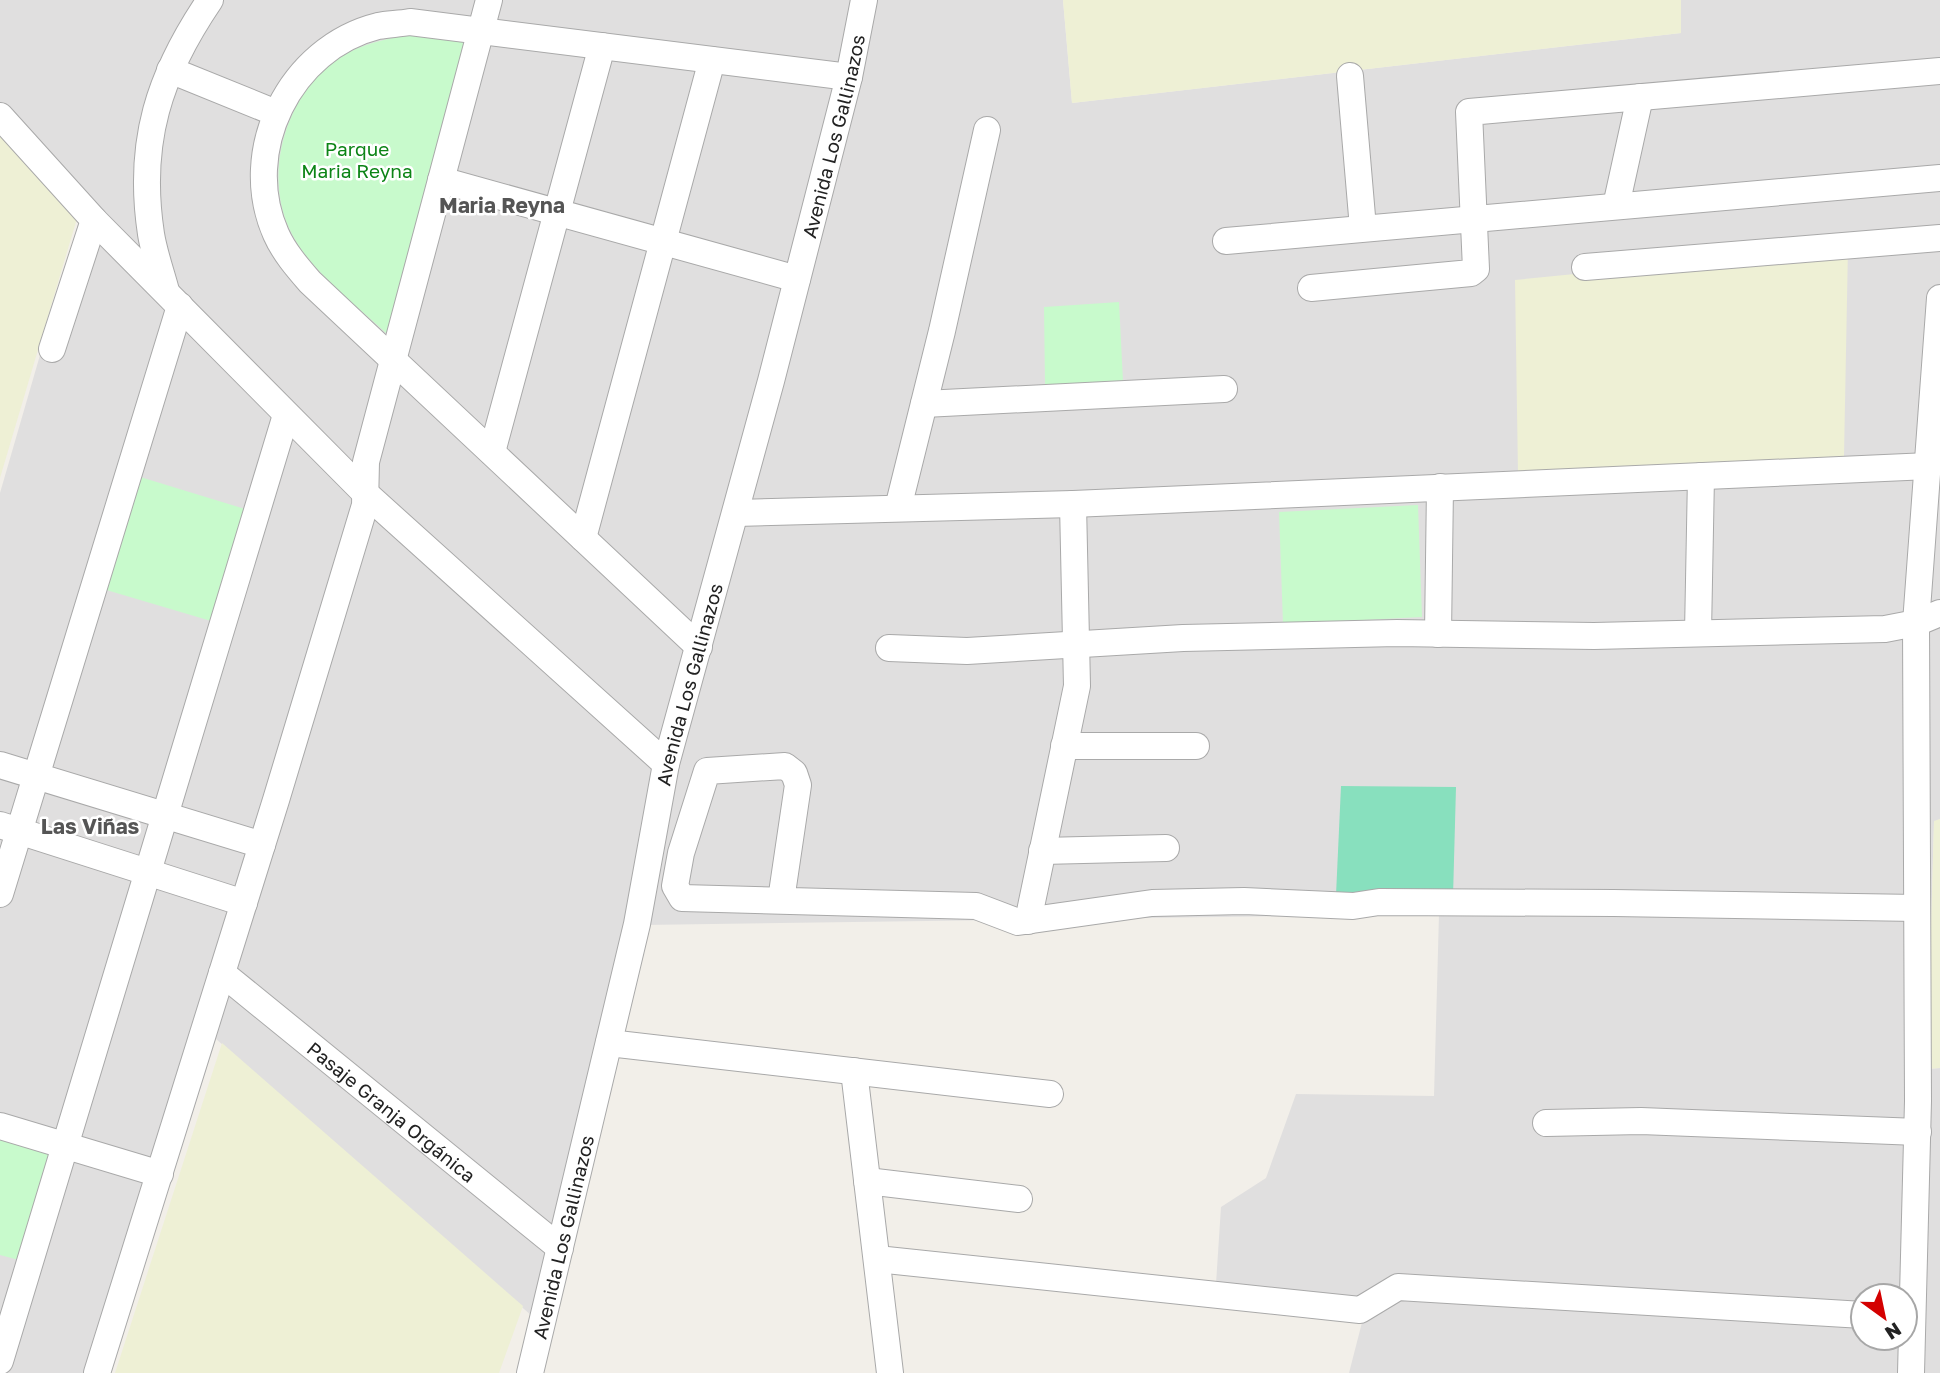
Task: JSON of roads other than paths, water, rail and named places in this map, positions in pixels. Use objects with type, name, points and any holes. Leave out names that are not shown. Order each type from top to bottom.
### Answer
[{"type":"street","points":[[0,894],[10,828],[36,776],[174,299],[151,235],[147,188],[148,144],[155,106],[170,71],[210,0]]},
{"type":"street","points":[[97,1373],[362,514],[366,462],[489,0]]},
{"type":"street","name":"Avenida Los Gallinazos","points":[[530,1373],[637,924],[666,764],[699,647],[748,512],[797,279],[849,77],[864,0]]},
{"type":"street","points":[[699,647],[310,282],[291,260],[276,234],[268,208],[264,178],[267,147],[276,113],[293,85],[313,62],[344,40],[378,26],[410,23],[849,77]]},
{"type":"street","points":[[492,452],[602,47]]},
{"type":"street","points":[[583,538],[712,60]]},
{"type":"street","points":[[170,71],[276,113]]},
{"type":"street","points":[[1311,288],[1471,273],[1476,269],[1469,112],[1940,71]]},
{"type":"street","points":[[1350,76],[1363,228]]},
{"type":"street","points":[[1616,206],[1640,97]]},
{"type":"street","points":[[0,116],[94,220],[365,493],[666,764]]},
{"type":"street","points":[[898,508],[987,130]]},
{"type":"street","points":[[1226,241],[1940,178]]},
{"type":"street","points":[[441,180],[797,279]]},
{"type":"street","points":[[52,349],[94,220]]},
{"type":"street","points":[[1585,267],[1940,238]]},
{"type":"street","points":[[1911,1282],[1917,1132],[1917,908],[1928,618],[1929,466],[1938,386],[1940,298]]},
{"type":"street","points":[[924,404],[1224,389]]},
{"type":"street","points":[[0,1361],[286,415]]},
{"type":"street","points":[[748,512],[1073,504],[1929,466]]},
{"type":"street","points":[[1698,633],[1701,476]]},
{"type":"street","points":[[1438,634],[1440,488]]},
{"type":"street","points":[[1028,921],[1077,686],[1073,504]]},
{"type":"street","points":[[889,648],[967,651],[1183,638],[1438,634],[1594,636],[1885,629],[1928,618]]},
{"type":"street","points":[[1064,746],[1196,746]]},
{"type":"street","points":[[0,765],[262,845]]},
{"type":"street","points":[[781,900],[798,785],[794,773],[785,766],[706,771],[681,853],[675,886],[682,898],[976,906],[1018,922],[1152,903],[1244,901],[1353,906],[1378,902],[1420,902],[1917,908]]},
{"type":"street","points":[[10,828],[244,903]]},
{"type":"street","points":[[1042,851],[1166,848]]},
{"type":"street","name":"Pasaje Granja Orgánica","points":[[222,972],[560,1248]]},
{"type":"street","points":[[609,1043],[1050,1094]]},
{"type":"street","points":[[854,1072],[890,1373]]},
{"type":"street","points":[[1546,1123],[1667,1121],[1917,1132]]},
{"type":"street","points":[[0,1126],[160,1174]]},
{"type":"street","points":[[867,1181],[1019,1199]]},
{"type":"street","points":[[877,1259],[1360,1310],[1398,1287],[1849,1314]]},
{"type":"street","points":[[1911,1352],[1912,1373]]},
{"type":"district","name":"Maria Reyna","points":[[502,205]]},
{"type":"district","name":"Las Viñas","points":[[90,826]]},
{"type":"park label","name":"Parque Maria Reyna","points":[[357,159]]}]
